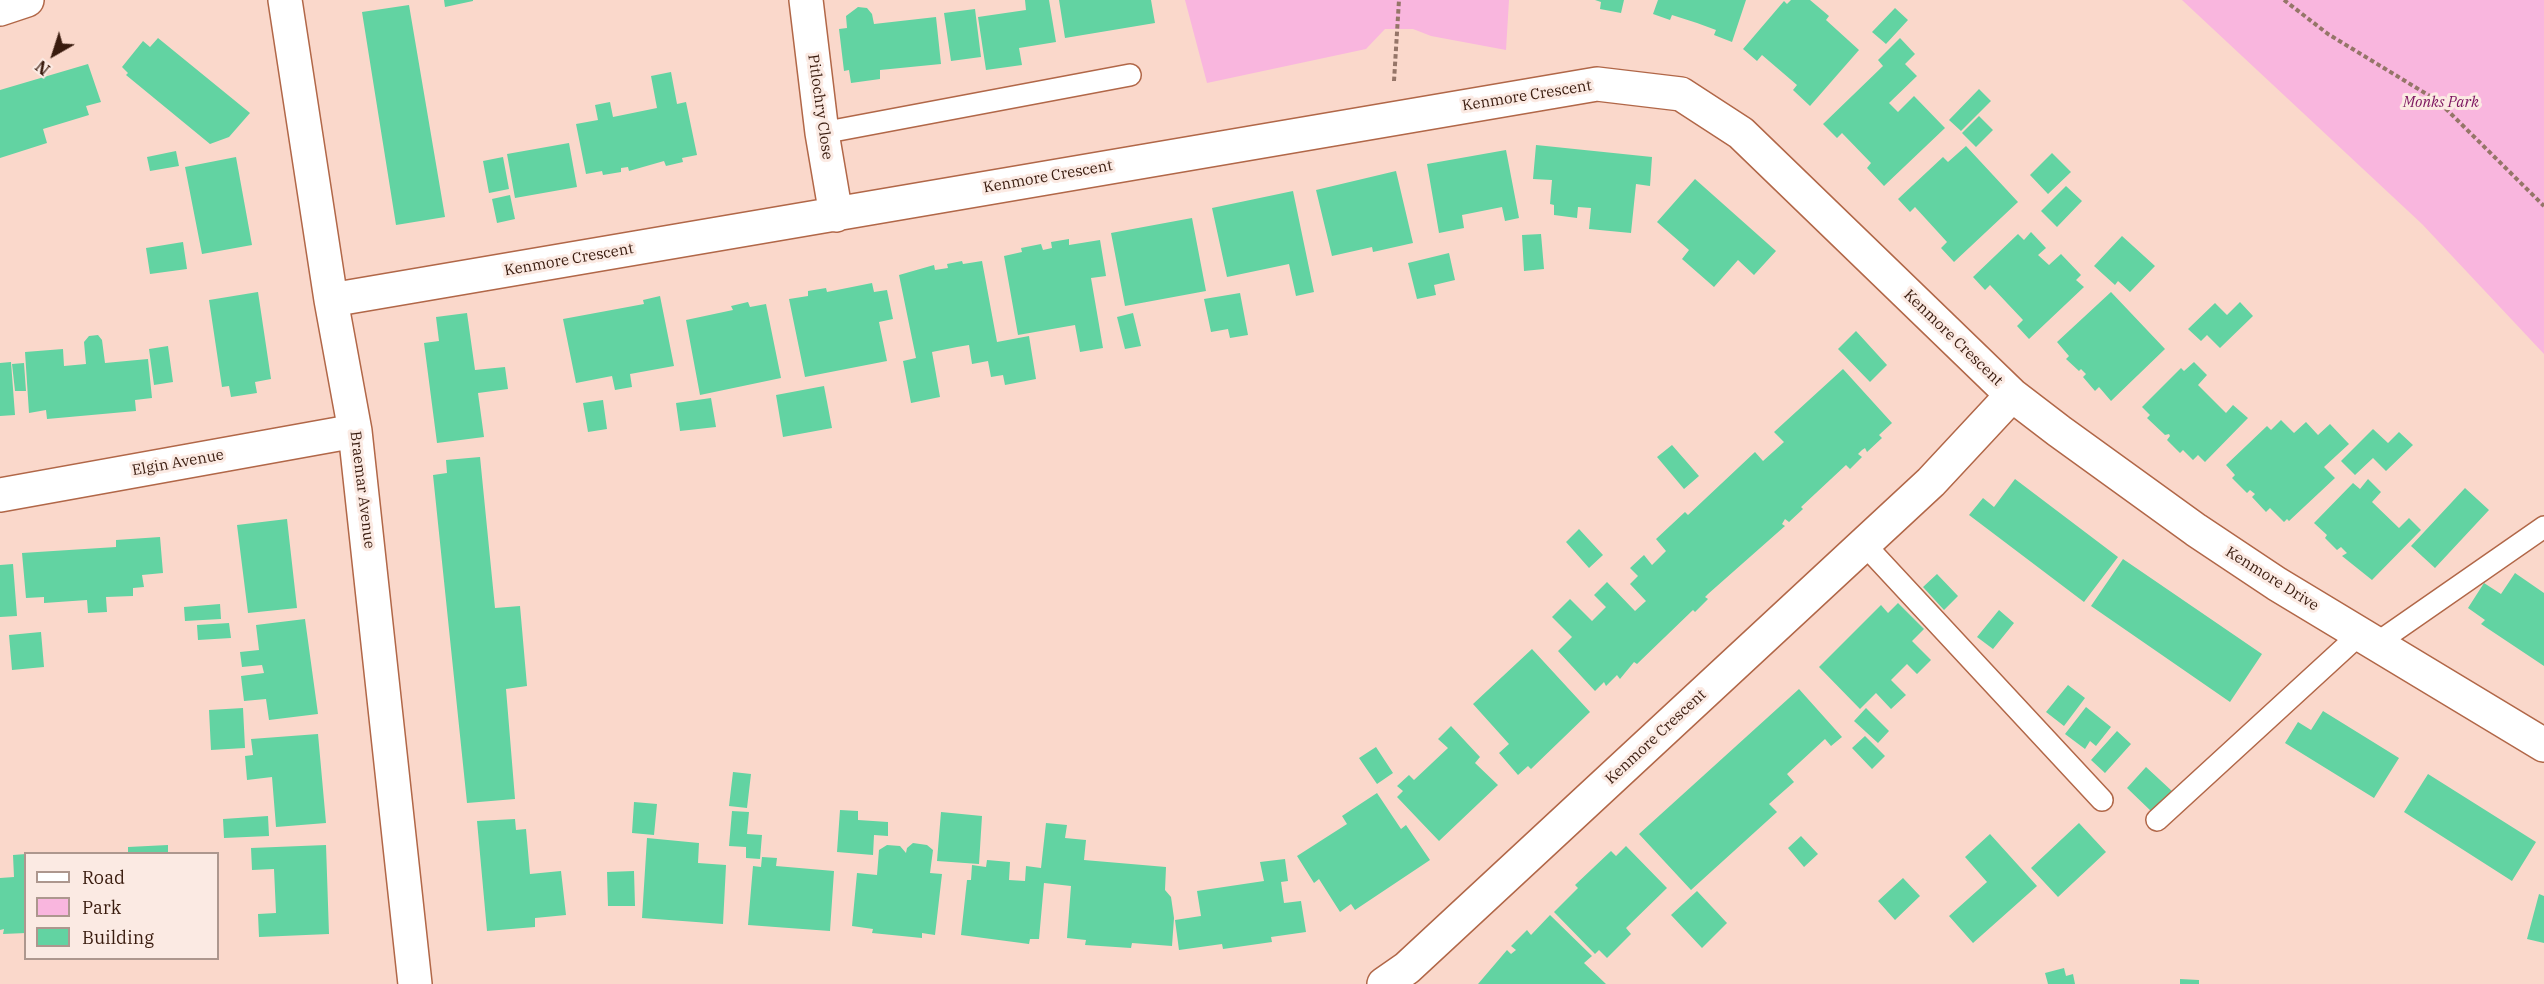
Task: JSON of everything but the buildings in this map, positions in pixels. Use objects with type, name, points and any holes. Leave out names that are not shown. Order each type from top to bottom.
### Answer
[{"type":"street","points":[[0,9],[27,0]]},
{"type":"street","name":"Braemar Avenue","points":[[285,0],[331,300],[356,431],[415,984]]},
{"type":"street","name":"Pitlochry Close","points":[[806,0],[822,133],[836,214]]},
{"type":"street","name":"Kenmore Crescent","points":[[331,300],[1392,117],[1597,84],[1681,94],[1741,133],[2012,395],[1931,482],[1416,960],[1384,984]]},
{"type":"street","name":"Kenmore Drive","points":[[2012,395],[2196,530],[2277,584],[2544,745]]},
{"type":"street","name":"Elgin Avenue","points":[[0,495],[356,431]]},
{"type":"lane","points":[[822,133],[1130,75]]},
{"type":"lane","points":[[2157,820],[2369,638],[2544,527]]},
{"type":"lane","points":[[1864,544],[2102,800]]},
{"type":"path","points":[[1392,117],[1399,0]]},
{"type":"path","points":[[2284,0],[2328,34],[2438,101],[2544,206]]},
{"type":"green space","points":[[1185,0],[1509,0],[1506,50],[1431,36],[1413,29],[1385,29],[1366,49],[1207,83]]},
{"type":"green space","name":"Monks Park","points":[[2182,0],[2544,0],[2544,354],[2422,224]]}]
